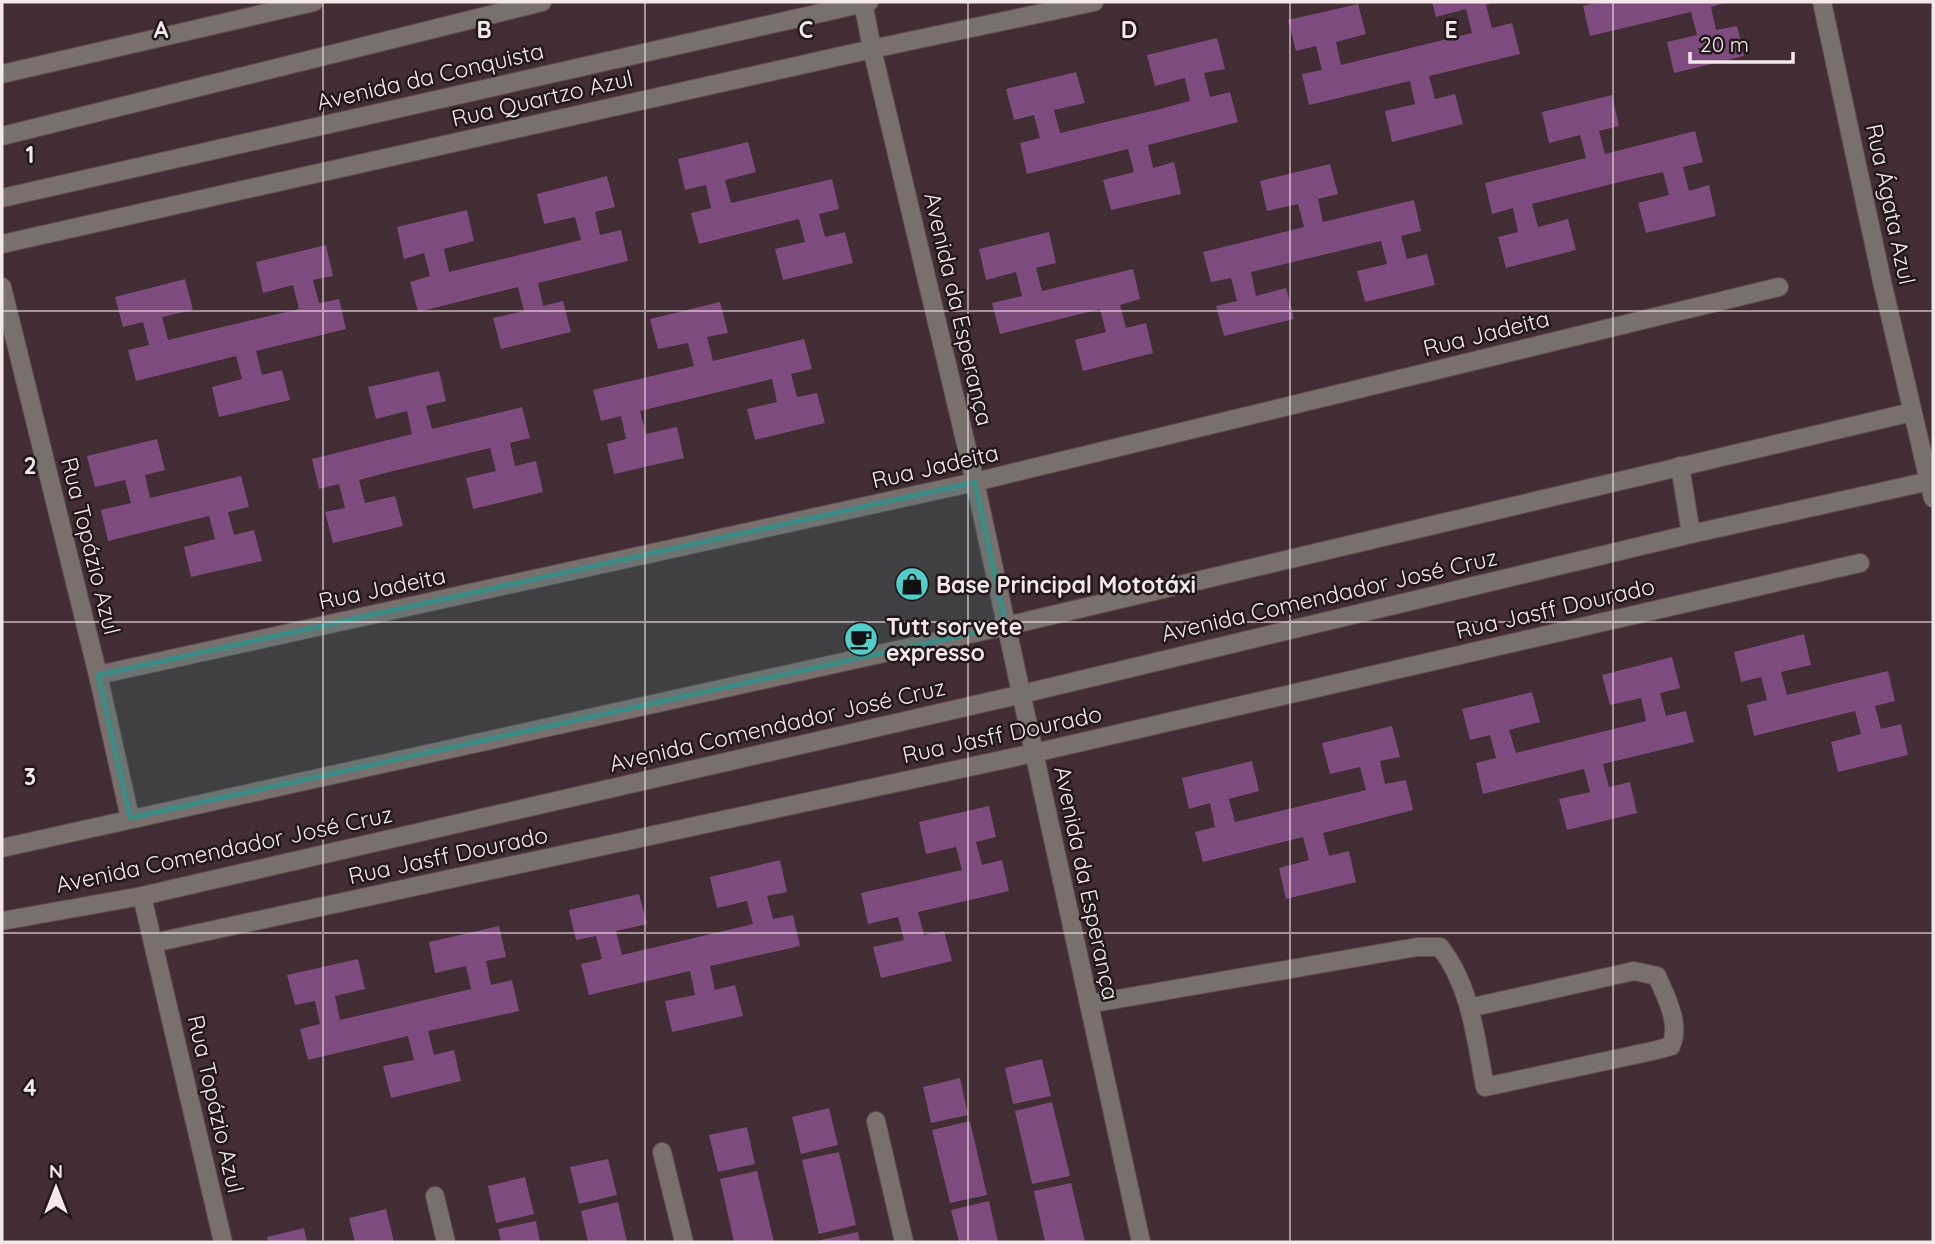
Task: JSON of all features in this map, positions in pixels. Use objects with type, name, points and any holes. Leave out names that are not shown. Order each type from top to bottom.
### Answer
[{"type":"street","points":[[2,74],[314,2]]},
{"type":"street","name":"Avenida da Conquista","points":[[2,136],[542,2]]},
{"type":"street","name":"Avenida da Conquista","points":[[2,198],[865,2]]},
{"type":"street","name":"Avenida da Esperança","points":[[865,2],[872,49],[975,482],[1141,1242]]},
{"type":"street","name":"Rua Quartzo Azul","points":[[2,244],[872,49],[1094,2]]},
{"type":"street","name":"Rua Ágata Azul","points":[[1822,2],[1931,489]]},
{"type":"street","name":"Rua Topázio Azul","points":[[2,287],[98,675],[130,818]]},
{"type":"street","name":"Rua Jadeita","points":[[98,675],[975,482],[1779,287]]},
{"type":"street","name":"Avenida Comendador José Cruz","points":[[2,848],[1006,626],[1912,412]]},
{"type":"street","points":[[1680,466],[1691,534]]},
{"type":"street","name":"Avenida Comendador José Cruz","points":[[2,921],[142,895],[1022,694],[1691,534],[1931,489]]},
{"type":"street","name":"Rua Jasff Dourado","points":[[153,943],[1034,753],[1860,563]]},
{"type":"street","name":"Rua Topázio Azul","points":[[142,895],[223,1242]]},
{"type":"street","points":[[1089,1004],[1417,947],[1440,947],[1452,962],[1469,1008],[1485,1087],[1657,1050],[1671,1046],[1676,1034],[1668,1002],[1657,975],[1634,971],[1469,1008]]},
{"type":"street","points":[[876,1121],[904,1242]]},
{"type":"street","points":[[662,1152],[684,1242]]},
{"type":"street","points":[[436,1196],[446,1242]]},
{"type":"highlighted area","points":[[975,482],[1006,626],[130,818],[98,675]]},
{"type":"building","points":[[1432,2],[1494,2],[1486,5],[1492,28],[1512,23],[1520,54],[1429,76],[1435,99],[1455,94],[1463,124],[1392,142],[1385,111],[1415,104],[1410,81],[1309,105],[1302,74],[1322,70],[1316,46],[1296,51],[1288,20],[1358,4],[1366,34],[1336,42],[1341,65],[1472,33],[1466,9],[1436,17]]},
{"type":"building","points":[[1599,2],[1728,2],[1711,7],[1716,30],[1737,26],[1744,56],[1674,73],[1667,42],[1697,35],[1691,12],[1590,36],[1583,6]]},
{"type":"building","points":[[1217,38],[1225,69],[1204,73],[1210,97],[1230,92],[1238,122],[1148,145],[1153,168],[1174,162],[1181,194],[1111,210],[1103,180],[1134,172],[1128,149],[1027,174],[1020,143],[1040,138],[1034,115],[1014,120],[1006,89],[1076,72],[1085,103],[1054,110],[1060,133],[1160,109],[1190,101],[1185,78],[1155,86],[1147,55]]},
{"type":"building","points":[[1612,95],[1619,126],[1599,131],[1605,154],[1695,131],[1703,162],[1683,167],[1689,191],[1709,185],[1716,216],[1646,233],[1638,203],[1669,195],[1663,172],[1632,179],[1532,204],[1538,227],[1568,219],[1576,250],[1506,268],[1498,237],[1518,232],[1513,208],[1492,214],[1485,183],[1586,158],[1580,135],[1549,143],[1542,112]]},
{"type":"building","points":[[748,142],[756,172],[725,180],[731,203],[832,179],[839,209],[819,214],[825,237],[845,232],[853,263],[783,280],[775,249],[805,242],[799,219],[699,244],[691,213],[711,208],[706,185],[685,190],[678,159]]},
{"type":"building","points":[[1330,164],[1338,194],[1318,199],[1323,222],[1414,200],[1421,231],[1401,236],[1407,259],[1427,254],[1435,285],[1365,302],[1357,271],[1387,264],[1381,241],[1251,272],[1256,296],[1286,288],[1294,319],[1224,336],[1216,306],[1237,301],[1231,278],[1211,282],[1203,252],[1304,227],[1298,204],[1267,211],[1260,181]]},
{"type":"building","points":[[607,176],[615,207],[595,212],[600,235],[621,230],[628,261],[538,283],[543,306],[563,301],[571,332],[501,349],[493,318],[524,311],[518,287],[418,312],[410,282],[430,276],[424,253],[404,259],[397,227],[467,210],[474,241],[444,249],[449,272],[581,240],[575,217],[544,224],[537,194]]},
{"type":"building","points":[[1049,232],[1056,263],[1036,268],[1042,291],[1133,269],[1140,299],[1120,305],[1126,328],[1146,323],[1153,353],[1083,371],[1075,340],[1106,332],[1100,309],[1000,334],[992,303],[1022,296],[1016,272],[986,280],[979,249]]},
{"type":"building","points":[[326,245],[333,276],[313,280],[319,303],[339,299],[346,329],[256,351],[262,375],[282,370],[290,400],[219,417],[212,387],[242,379],[236,356],[136,381],[128,350],[149,345],[143,322],[123,327],[115,297],[185,279],[193,310],[162,317],[168,340],[299,309],[293,285],[263,293],[256,262]]},
{"type":"building","points":[[720,302],[728,333],[707,337],[713,361],[804,339],[812,369],[791,374],[797,397],[817,393],[825,423],[755,440],[747,409],[777,402],[772,379],[640,411],[646,434],[677,427],[684,458],[614,474],[607,444],[626,439],[621,416],[601,421],[593,390],[694,366],[688,343],[658,349],[650,319]]},
{"type":"building","points":[[439,371],[446,401],[426,406],[432,429],[522,407],[530,438],[510,443],[515,466],[536,461],[543,492],[473,509],[466,478],[496,471],[490,448],[389,472],[359,480],[365,503],[395,496],[403,526],[333,543],[325,512],[345,508],[339,484],[319,489],[312,459],[412,434],[407,411],[376,419],[368,387]]},
{"type":"building","points":[[157,439],[165,470],[145,475],[150,498],[241,476],[249,507],[228,512],[234,535],[254,530],[262,561],[191,577],[184,547],[215,539],[209,516],[108,541],[101,510],[131,503],[125,480],[95,487],[87,456]]},
{"type":"building","points":[[1804,634],[1811,665],[1781,672],[1787,695],[1888,671],[1895,701],[1875,706],[1881,729],[1901,724],[1908,755],[1838,772],[1831,742],[1861,734],[1855,711],[1754,736],[1747,705],[1767,700],[1761,677],[1741,682],[1734,652]]},
{"type":"building","points":[[1672,657],[1680,688],[1660,693],[1666,716],[1686,711],[1694,742],[1603,764],[1609,787],[1630,782],[1637,813],[1567,830],[1559,799],[1590,792],[1584,769],[1483,794],[1476,763],[1496,758],[1490,735],[1470,740],[1462,709],[1532,692],[1540,722],[1509,730],[1516,753],[1646,721],[1641,698],[1610,705],[1602,675]]},
{"type":"building","points":[[1392,726],[1400,757],[1380,761],[1385,784],[1406,780],[1413,810],[1323,833],[1329,856],[1349,851],[1356,882],[1286,899],[1279,868],[1309,860],[1303,837],[1203,862],[1195,832],[1215,827],[1210,803],[1189,809],[1182,778],[1252,761],[1259,791],[1229,799],[1235,822],[1366,790],[1360,767],[1330,774],[1322,743]]},
{"type":"building","points":[[989,806],[996,837],[976,842],[982,865],[1002,860],[1009,891],[918,912],[924,935],[944,931],[952,961],[881,978],[873,947],[904,940],[898,917],[868,924],[861,893],[962,870],[956,847],[926,854],[919,822]]},
{"type":"building","points":[[780,860],[787,892],[767,896],[773,919],[793,915],[800,946],[710,966],[715,990],[735,985],[743,1016],[672,1032],[665,1001],[695,995],[690,971],[589,995],[581,964],[602,959],[596,936],[576,940],[569,910],[639,894],[647,924],[616,931],[622,955],[753,924],[747,901],[717,908],[710,877]]},
{"type":"building","points":[[499,926],[506,957],[486,961],[491,985],[512,980],[519,1011],[428,1031],[434,1055],[454,1050],[461,1081],[391,1098],[383,1066],[414,1060],[408,1036],[308,1060],[300,1029],[320,1024],[315,1001],[295,1005],[287,975],[358,959],[365,989],[335,996],[340,1020],[471,989],[466,966],[435,973],[429,942]]},
{"type":"building","points":[[1042,1059],[1051,1096],[1013,1104],[1005,1068]]},
{"type":"building","points":[[960,1078],[968,1115],[931,1123],[923,1087]]},
{"type":"building","points":[[1052,1102],[1070,1176],[1032,1184],[1015,1111]]},
{"type":"building","points":[[829,1108],[838,1145],[801,1154],[792,1117]]},
{"type":"building","points":[[970,1121],[987,1195],[950,1203],[932,1130]]},
{"type":"building","points":[[747,1127],[755,1164],[718,1172],[709,1135]]},
{"type":"building","points":[[839,1152],[856,1225],[819,1234],[802,1160]]},
{"type":"building","points":[[608,1159],[617,1195],[579,1204],[570,1167]]},
{"type":"building","points":[[757,1171],[774,1242],[734,1242],[720,1179]]},
{"type":"building","points":[[525,1177],[534,1214],[496,1223],[488,1186]]},
{"type":"building","points":[[1071,1183],[1085,1242],[1045,1242],[1034,1191]]},
{"type":"building","points":[[989,1201],[998,1242],[959,1242],[951,1210]]},
{"type":"building","points":[[618,1202],[627,1242],[588,1242],[581,1211]]},
{"type":"building","points":[[386,1209],[394,1242],[355,1242],[349,1218]]},
{"type":"building","points":[[536,1221],[540,1242],[501,1242],[498,1229]]},
{"type":"building","points":[[304,1228],[307,1242],[268,1242],[267,1237]]},
{"type":"building","points":[[858,1232],[860,1242],[816,1242],[816,1241]]},
{"type":"place","name":"Base Principal Mototáxi","points":[[912,584]]},
{"type":"place","name":"Tutt sorvete expresso","points":[[861,639]]}]
